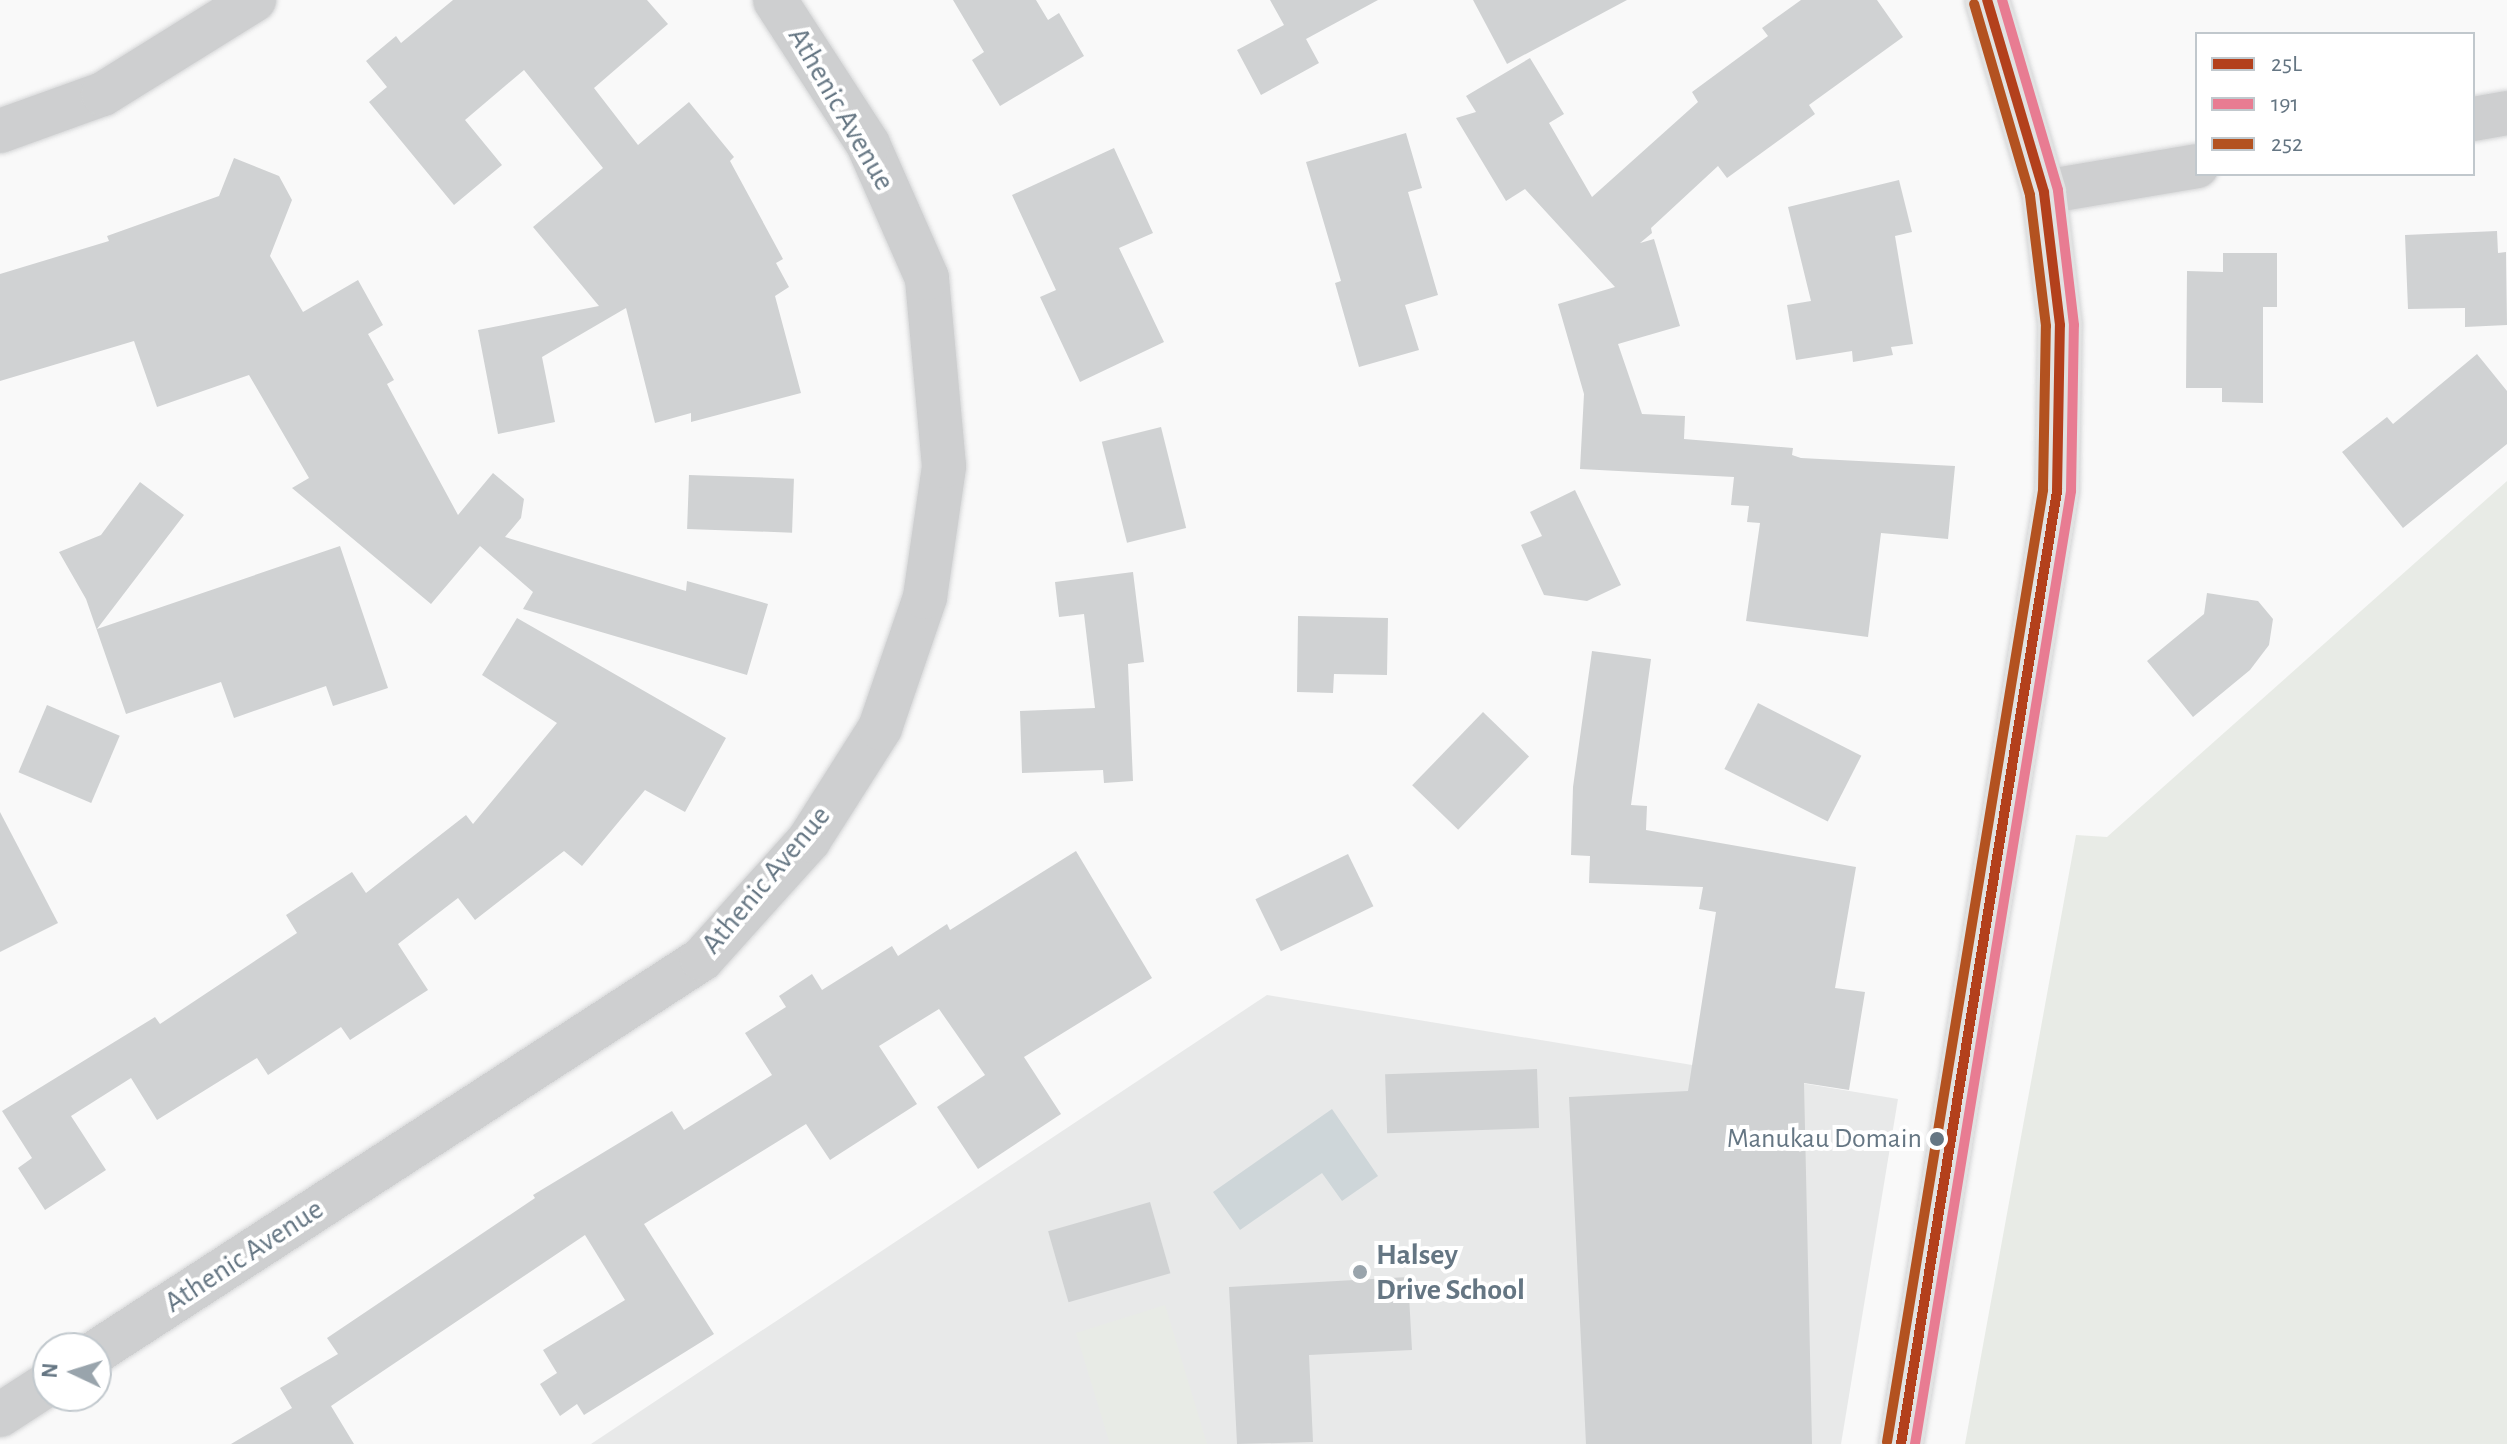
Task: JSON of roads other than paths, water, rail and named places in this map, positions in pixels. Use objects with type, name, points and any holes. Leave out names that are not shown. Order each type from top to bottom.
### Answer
[{"type":"street","points":[[0,131],[103,94],[254,0]]},
{"type":"street","name":"Athenic Avenue","points":[[112,1342],[702,959],[809,840],[880,728],[925,597],[944,466],[927,278],[868,144],[775,0]]},
{"type":"street","points":[[1901,1444],[2057,491],[2060,325],[2044,192],[1987,0]]},
{"type":"street","points":[[2475,119],[2507,113]]},
{"type":"street","points":[[2044,192],[2195,166]]},
{"type":"street","points":[[0,1415],[32,1394]]},
{"type":"place","name":"Manukau Domain","points":[[1937,1139]]},
{"type":"place","name":"Halsey Drive School","points":[[1360,1272]]}]
